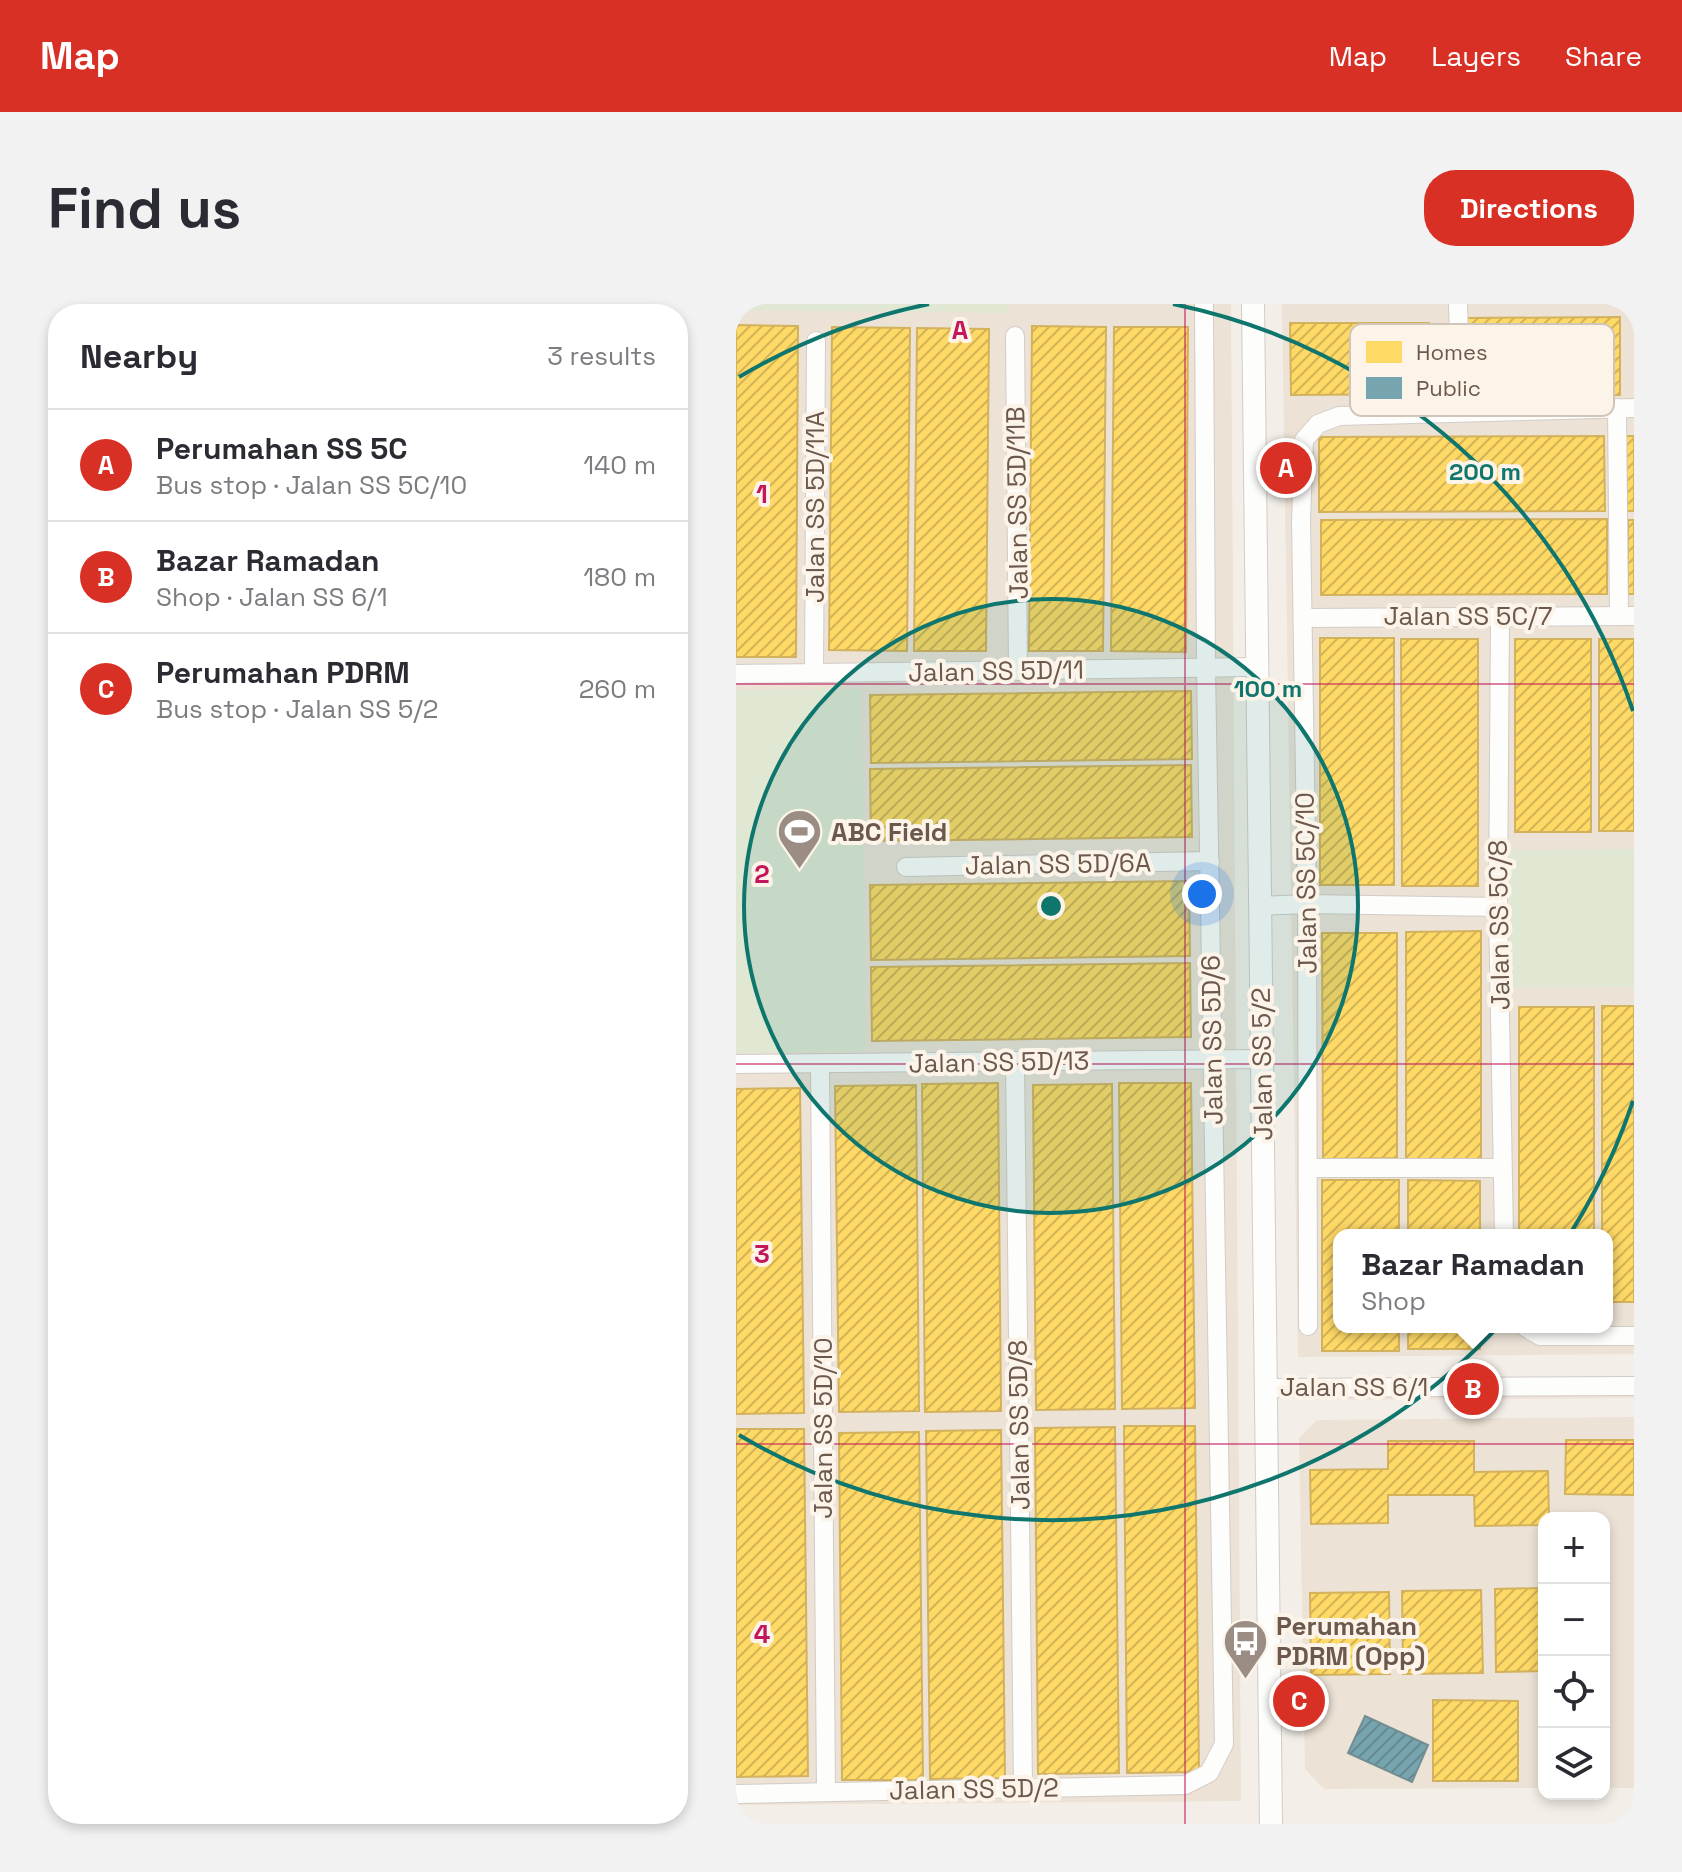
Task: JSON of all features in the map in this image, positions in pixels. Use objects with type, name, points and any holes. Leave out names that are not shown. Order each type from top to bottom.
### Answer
[{"type":"street","name":"Jalan SS 5D/6","points":[[1204,304],[1206,668],[1224,1744],[1209,1773]]},
{"type":"street","name":"Jalan SS 5/2","points":[[1253,304],[1271,1824]]},
{"type":"street","points":[[1458,304],[1459,324]]},
{"type":"street","name":"Jalan SS 5D/11B","points":[[1015,336],[1018,671]]},
{"type":"street","name":"Jalan SS 5D/11A","points":[[814,673],[816,341]]},
{"type":"street","points":[[1626,408],[1627,616]]},
{"type":"street","name":"Jalan SS 5C/10","points":[[1308,1326],[1307,904],[1301,520],[1304,440],[1318,424],[1350,415]]},
{"type":"street","name":"Jalan SS 5C/8","points":[[1500,616],[1498,907],[1504,1229]]},
{"type":"street","name":"Jalan SS 5C/7","points":[[1303,618],[1627,616]]},
{"type":"street","name":"Jalan SS 5D/11","points":[[736,674],[1257,667]]},
{"type":"street","name":"Jalan SS 5D/6A","points":[[906,867],[1210,861]]},
{"type":"street","points":[[1260,906],[1498,907]]},
{"type":"street","name":"Jalan SS 5D/13","points":[[736,1064],[1262,1059]]},
{"type":"street","name":"Jalan SS 5D/8","points":[[1015,1061],[1023,1789]]},
{"type":"street","name":"Jalan SS 5D/10","points":[[820,1064],[826,1792]]},
{"type":"street","points":[[1309,1168],[1502,1168]]},
{"type":"street","points":[[1535,1333],[1540,1336],[1634,1336]]},
{"type":"street","name":"Jalan SS 6/1","points":[[1266,1388],[1634,1386]]},
{"type":"street","name":"Jalan SS 5D/2","points":[[736,1794],[1185,1785],[1209,1773]]},
{"type":"shaded area","points":[[736,304],[1231,304],[1241,1801],[736,1805]]},
{"type":"shaded area","points":[[1282,304],[1634,304],[1634,1354],[1298,1357]]},
{"type":"shaded area","points":[[1634,1378],[1634,1398],[1312,1400],[1312,1380]]},
{"type":"shaded area","points":[[1634,1417],[1634,1788],[1610,1788],[1610,1512],[1538,1512],[1538,1788],[1324,1789],[1305,1769],[1299,1438],[1317,1420]]},
{"type":"green space","points":[[736,304],[1008,304],[1008,313],[736,310]]},
{"type":"green space","name":"ABC Field","points":[[862,689],[866,1051],[736,1053],[736,690]]},
{"type":"green space","points":[[1634,849],[1634,987],[1510,988],[1509,850]]},
{"type":"building: Homes","points":[[1620,317],[1620,395],[1614,395],[1614,324],[1467,324],[1467,318]]},
{"type":"building: Homes","points":[[1290,323],[1429,323],[1350,324],[1350,395],[1291,395]]},
{"type":"building: Homes","points":[[736,325],[798,326],[796,657],[736,657]]},
{"type":"building: Homes","points":[[1032,326],[1106,327],[1103,651],[1029,651]]},
{"type":"building: Homes","points":[[832,327],[910,328],[907,651],[829,650]]},
{"type":"building: Homes","points":[[1114,327],[1188,327],[1186,652],[1111,651]]},
{"type":"building: Homes","points":[[917,328],[989,329],[986,651],[914,651]]},
{"type":"building: Homes","points":[[1604,436],[1605,511],[1319,512],[1319,437]]},
{"type":"building: Homes","points":[[1626,436],[1634,436],[1634,511],[1627,511]]},
{"type":"building: Homes","points":[[1607,519],[1607,594],[1321,595],[1321,520]]},
{"type":"building: Homes","points":[[1628,520],[1634,520],[1634,594],[1628,594]]},
{"type":"building: Homes","points":[[1320,638],[1394,638],[1394,885],[1320,885]]},
{"type":"building: Homes","points":[[1401,639],[1478,639],[1478,886],[1402,886]]},
{"type":"building: Homes","points":[[1515,639],[1591,639],[1591,832],[1515,832]]},
{"type":"building: Homes","points":[[1599,639],[1634,639],[1634,831],[1599,831]]},
{"type":"building: Homes","points":[[1191,691],[1192,759],[871,763],[870,695]]},
{"type":"building: Homes","points":[[1191,765],[1192,837],[871,841],[870,769]]},
{"type":"building: Homes","points":[[1189,881],[1190,956],[871,960],[870,885]]},
{"type":"building: Homes","points":[[1481,931],[1481,1159],[1406,1159],[1406,932]]},
{"type":"building: Homes","points":[[1322,933],[1397,933],[1397,1158],[1323,1159]]},
{"type":"building: Homes","points":[[1190,963],[1191,1037],[872,1041],[871,967]]},
{"type":"building: Homes","points":[[1602,1006],[1634,1006],[1634,1302],[1613,1302],[1613,1229],[1602,1229]]},
{"type":"building: Homes","points":[[1519,1007],[1594,1007],[1594,1229],[1519,1229]]},
{"type":"building: Homes","points":[[998,1083],[1001,1411],[925,1412],[922,1084]]},
{"type":"building: Homes","points":[[1119,1083],[1191,1083],[1195,1408],[1122,1409]]},
{"type":"building: Homes","points":[[1112,1084],[1115,1409],[1036,1410],[1033,1085]]},
{"type":"building: Homes","points":[[916,1085],[919,1411],[839,1412],[835,1086]]},
{"type":"building: Homes","points":[[800,1088],[804,1413],[736,1414],[736,1089]]},
{"type":"building: Homes","points":[[1322,1180],[1399,1180],[1399,1229],[1333,1229],[1333,1333],[1399,1333],[1399,1351],[1322,1351]]},
{"type":"building: Homes","points":[[1408,1180],[1480,1181],[1480,1229],[1408,1229]]},
{"type":"building: Homes","points":[[1408,1333],[1480,1333],[1480,1349],[1408,1349]]},
{"type":"building: Homes","points":[[1124,1426],[1195,1426],[1199,1772],[1127,1773]]},
{"type":"building: Homes","points":[[1115,1427],[1119,1773],[1038,1774],[1035,1428]]},
{"type":"building: Homes","points":[[736,1429],[804,1429],[808,1776],[736,1777]]},
{"type":"building: Homes","points":[[1001,1430],[1005,1778],[930,1779],[926,1431]]},
{"type":"building: Homes","points":[[919,1432],[923,1780],[842,1780],[839,1433]]},
{"type":"building: Homes","points":[[1566,1440],[1634,1440],[1634,1495],[1565,1494]]},
{"type":"building: Homes","points":[[1388,1441],[1474,1441],[1474,1472],[1548,1471],[1549,1512],[1538,1512],[1538,1525],[1475,1526],[1474,1495],[1388,1495],[1388,1523],[1311,1524],[1310,1470],[1388,1469]]},
{"type":"building: Homes","points":[[1538,1588],[1538,1671],[1496,1672],[1495,1589]]},
{"type":"building: Homes","points":[[1481,1590],[1483,1673],[1403,1674],[1402,1591]]},
{"type":"building: Homes","points":[[1389,1592],[1390,1674],[1311,1675],[1310,1593]]},
{"type":"building: Homes","points":[[1433,1700],[1518,1701],[1518,1781],[1433,1781]]},
{"type":"building: Public","points":[[1365,1716],[1428,1745],[1412,1782],[1348,1753]]},
{"type":"place","name":"Perumahan SS 5C","points":[[1286,468]]},
{"type":"place","name":"ABC Field","points":[[800,871]]},
{"type":"place","name":"Bazar Ramadan","points":[[1473,1389]]},
{"type":"place","name":"Perumahan PDRM (Opp)","points":[[1245,1680]]},
{"type":"place","name":"Perumahan PDRM","points":[[1299,1701]]}]
